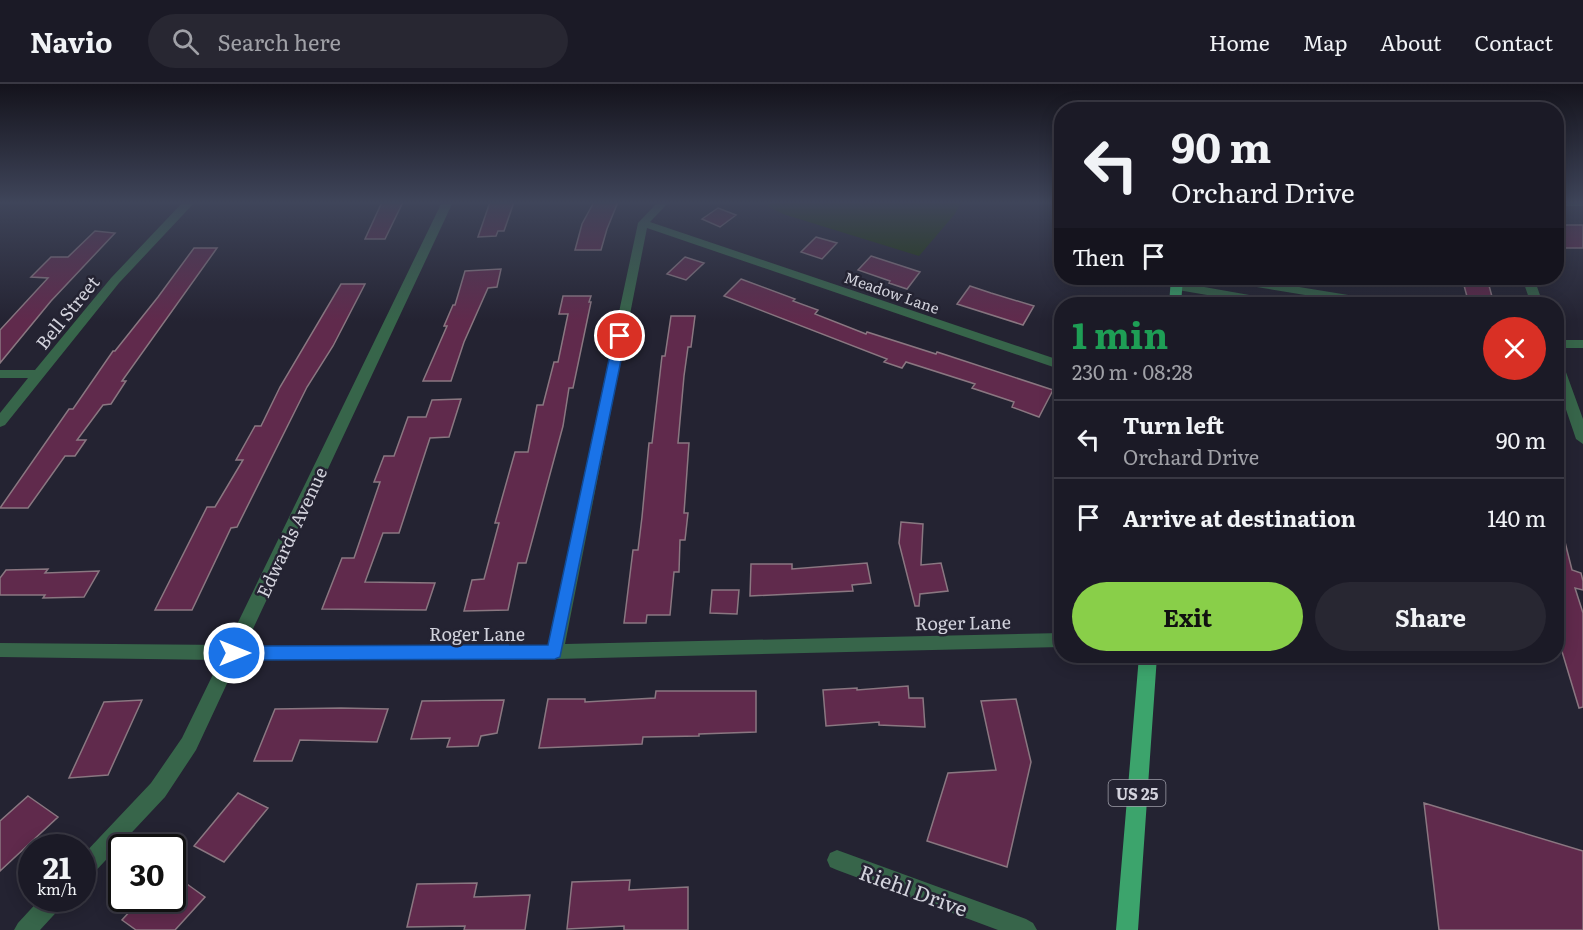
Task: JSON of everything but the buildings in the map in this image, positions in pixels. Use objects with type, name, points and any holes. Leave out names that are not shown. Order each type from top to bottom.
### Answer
[{"type":"main road","name":"US 25","points":[[1127,930],[1147,663]]},
{"type":"street","name":"Bell Street","points":[[0,422],[149,241]]},
{"type":"street","name":"Edwards Avenue","points":[[96,857],[132,821],[174,770],[189,744],[429,241]]},
{"type":"street","points":[[555,652],[639,241]]},
{"type":"street","name":"Meadow Lane","points":[[697,241],[1054,363]]},
{"type":"street","points":[[1191,285],[1246,297]]},
{"type":"street","points":[[1267,285],[1337,297]]},
{"type":"street","points":[[1564,344],[1583,344]]},
{"type":"street","points":[[0,374],[39,374]]},
{"type":"street","points":[[1564,384],[1583,439]]},
{"type":"street","name":"Roger Lane","points":[[0,650],[234,653],[555,652],[1054,640]]},
{"type":"street","name":"Riehl Drive","points":[[837,860],[1026,930]]},
{"type":"street","points":[[25,930],[42,912]]},
{"type":"green space","points":[[872,241],[931,241],[919,256]]},
{"type":"route","points":[[234,653],[555,652],[620,336]]}]
